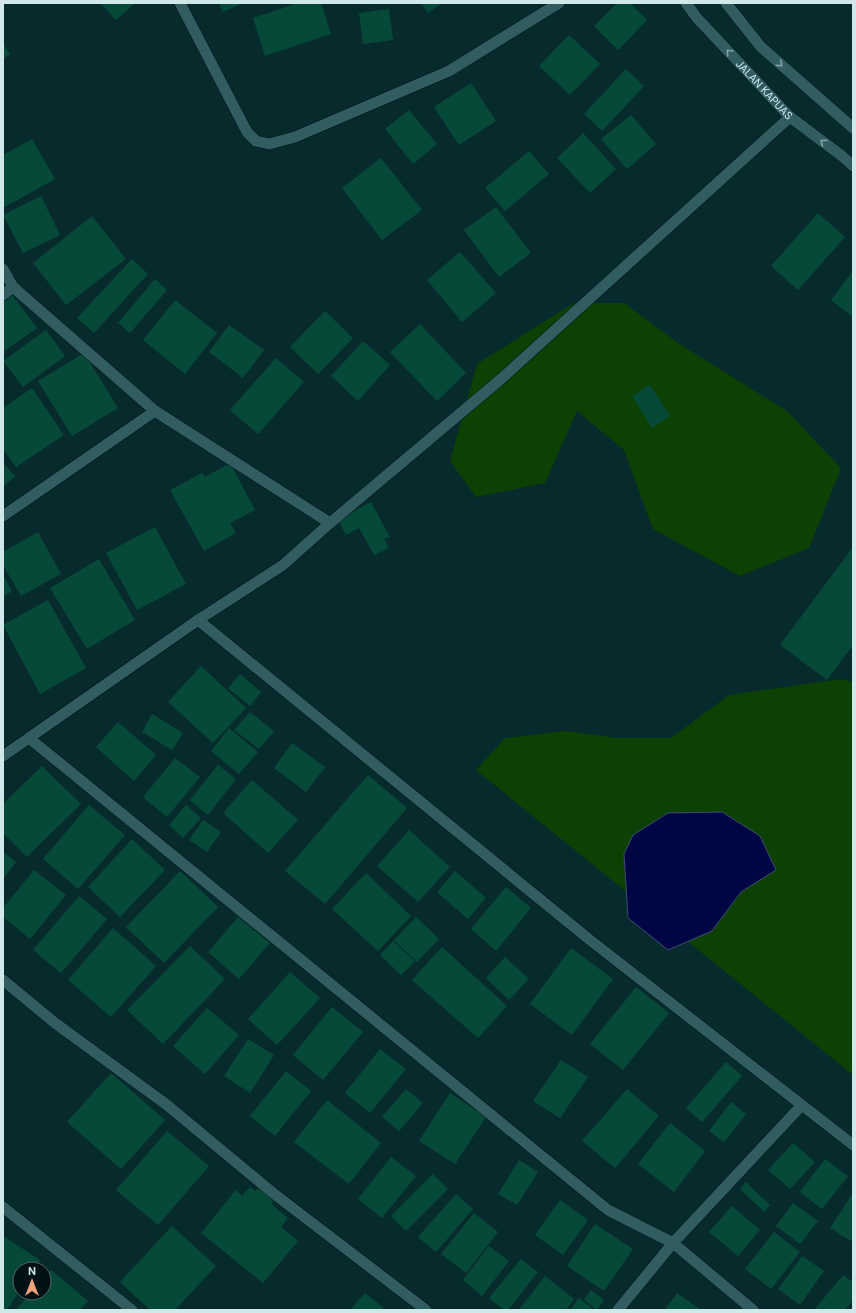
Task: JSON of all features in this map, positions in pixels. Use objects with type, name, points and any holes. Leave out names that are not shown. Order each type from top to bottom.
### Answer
[{"type":"street","points":[[180,3],[247,132],[256,141],[269,144],[295,137],[449,71],[558,3]]},
{"type":"street","name":"JALAN KAPUAS","points":[[686,3],[697,18],[790,117],[853,166]]},
{"type":"street","points":[[726,3],[761,47],[853,128]]},
{"type":"street","points":[[3,756],[198,620],[283,565],[330,523],[501,379],[790,117]]},
{"type":"street","points":[[3,269],[13,287],[155,411],[330,523]]},
{"type":"street","points":[[3,295],[13,287]]},
{"type":"street","points":[[3,516],[155,411]]},
{"type":"street","points":[[198,620],[590,940],[853,1146]]},
{"type":"street","points":[[29,738],[608,1210],[673,1243],[753,1310]]},
{"type":"street","points":[[3,980],[55,1023],[167,1105],[273,1193],[426,1310]]},
{"type":"street","points":[[618,1310],[673,1243],[802,1105]]},
{"type":"street","points":[[3,1207],[132,1310]]},
{"type":"green space","points":[[574,303],[624,303],[678,343],[787,411],[841,468],[809,548],[740,576],[653,529],[624,450],[577,411],[545,483],[476,497],[450,461],[477,364]]},
{"type":"green space","points":[[842,679],[853,682],[853,1075],[476,770],[505,738],[566,731],[617,738],[671,738],[729,695]]},
{"type":"shaded area","points":[[722,812],[760,836],[776,870],[741,892],[712,931],[668,950],[628,918],[624,854],[633,835],[668,813]]},
{"type":"building","points":[[100,3],[135,3],[116,20]]},
{"type":"building","points":[[219,3],[243,3],[223,12]]},
{"type":"building","points":[[298,3],[321,3],[331,34],[265,56],[253,18]]},
{"type":"building","points":[[421,3],[442,3],[428,13]]},
{"type":"building","points":[[617,3],[630,3],[647,20],[618,50],[594,26]]},
{"type":"building","points":[[389,9],[393,40],[363,44],[359,13]]},
{"type":"building","points":[[569,35],[600,64],[570,95],[539,66]]},
{"type":"building","points":[[3,44],[10,54],[3,59]]},
{"type":"building","points":[[626,69],[644,86],[602,131],[584,114]]},
{"type":"building","points":[[471,83],[496,121],[459,145],[434,107]]},
{"type":"building","points":[[409,110],[437,144],[413,164],[385,129]]},
{"type":"building","points":[[631,115],[656,144],[627,169],[601,139]]},
{"type":"building","points":[[583,133],[616,169],[590,193],[557,158]]},
{"type":"building","points":[[32,139],[55,179],[3,208],[3,155]]},
{"type":"building","points":[[529,151],[549,174],[505,211],[485,188]]},
{"type":"building","points":[[381,158],[422,210],[382,240],[342,188]]},
{"type":"building","points":[[41,196],[60,235],[23,253],[3,215]]},
{"type":"building","points":[[496,207],[531,253],[499,277],[464,230]]},
{"type":"building","points":[[818,213],[845,237],[798,290],[771,266]]},
{"type":"building","points":[[92,216],[126,259],[66,305],[33,263]]},
{"type":"building","points":[[460,252],[496,293],[462,322],[427,280]]},
{"type":"building","points":[[132,259],[148,274],[94,333],[77,318]]},
{"type":"building","points":[[853,271],[853,317],[831,300]]},
{"type":"building","points":[[155,279],[167,290],[130,333],[118,323]]},
{"type":"building","points":[[12,295],[37,328],[3,352],[3,301]]},
{"type":"building","points":[[175,300],[217,333],[185,374],[143,340]]},
{"type":"building","points":[[325,311],[353,338],[318,374],[290,347]]},
{"type":"building","points":[[420,324],[466,373],[437,401],[390,352]]},
{"type":"building","points":[[229,325],[264,350],[243,378],[209,352]]},
{"type":"building","points":[[46,330],[65,356],[23,387],[3,361]]},
{"type":"building","points":[[363,341],[390,365],[358,401],[331,376]]},
{"type":"building","points":[[84,353],[118,408],[72,436],[38,381]]},
{"type":"building","points":[[276,358],[304,382],[258,434],[230,410]]},
{"type":"building","points":[[650,385],[670,416],[652,428],[632,396]]},
{"type":"building","points":[[32,388],[64,435],[16,467],[3,449],[3,408]]},
{"type":"building","points":[[3,463],[15,476],[3,487]]},
{"type":"building","points":[[230,463],[255,510],[230,523],[236,533],[204,551],[170,490],[202,473],[205,477]]},
{"type":"building","points":[[371,502],[390,537],[384,539],[389,548],[374,555],[359,528],[346,535],[338,520]]},
{"type":"building","points":[[155,527],[186,584],[137,610],[106,553]]},
{"type":"building","points":[[38,532],[61,574],[21,596],[3,565],[3,552]]},
{"type":"building","points":[[853,547],[853,645],[827,680],[780,645]]},
{"type":"building","points":[[99,559],[135,620],[87,649],[50,588]]},
{"type":"building","points":[[3,575],[12,591],[3,597]]},
{"type":"building","points":[[48,600],[86,668],[40,694],[3,625]]},
{"type":"building","points":[[201,666],[246,708],[213,743],[168,702]]},
{"type":"building","points":[[240,674],[261,692],[250,706],[228,688]]},
{"type":"building","points":[[250,712],[274,731],[259,749],[234,730]]},
{"type":"building","points":[[152,714],[183,733],[172,750],[142,732]]},
{"type":"building","points":[[118,722],[156,755],[134,781],[96,747]]},
{"type":"building","points":[[229,728],[258,752],[239,774],[211,751]]},
{"type":"building","points":[[292,743],[325,767],[306,792],[274,768]]},
{"type":"building","points":[[175,758],[200,777],[167,817],[143,797]]},
{"type":"building","points":[[218,765],[236,779],[208,815],[190,800]]},
{"type":"building","points":[[42,766],[81,804],[27,857],[3,833],[3,804]]},
{"type":"building","points":[[368,775],[407,808],[325,904],[285,871]]},
{"type":"building","points":[[252,780],[298,820],[268,853],[223,813]]},
{"type":"building","points":[[89,805],[125,835],[78,889],[43,859]]},
{"type":"building","points":[[186,805],[201,818],[183,838],[169,825]]},
{"type":"building","points":[[203,820],[221,832],[207,852],[189,840]]},
{"type":"building","points":[[409,830],[450,867],[418,902],[377,866]]},
{"type":"building","points":[[132,839],[165,870],[120,917],[88,887]]},
{"type":"building","points":[[3,852],[16,862],[3,879]]},
{"type":"building","points":[[34,870],[66,895],[30,939],[3,917],[3,908]]},
{"type":"building","points":[[180,871],[218,907],[164,963],[126,927]]},
{"type":"building","points":[[455,871],[486,898],[468,919],[437,892]]},
{"type":"building","points":[[366,873],[411,916],[378,951],[332,909]]},
{"type":"building","points":[[506,887],[531,908],[496,951],[471,929]]},
{"type":"building","points":[[79,896],[107,919],[61,973],[33,950]]},
{"type":"building","points":[[238,917],[270,943],[239,979],[208,952]]},
{"type":"building","points":[[416,917],[439,939],[417,962],[394,940]]},
{"type":"building","points":[[113,928],[156,966],[111,1017],[68,980]]},
{"type":"building","points":[[393,941],[415,961],[401,975],[380,955]]},
{"type":"building","points":[[190,946],[225,979],[163,1044],[127,1010]]},
{"type":"building","points":[[442,947],[507,1006],[478,1038],[412,980]]},
{"type":"building","points":[[571,948],[613,979],[572,1035],[530,1004]]},
{"type":"building","points":[[505,957],[529,979],[509,1000],[486,978]]},
{"type":"building","points":[[290,972],[320,998],[277,1045],[248,1019]]},
{"type":"building","points":[[636,987],[669,1013],[623,1070],[590,1044]]},
{"type":"building","points":[[332,1007],[363,1032],[323,1080],[293,1055]]},
{"type":"building","points":[[207,1008],[239,1035],[205,1074],[173,1046]]},
{"type":"building","points":[[248,1039],[274,1055],[250,1093],[224,1076]]},
{"type":"building","points":[[380,1049],[406,1069],[370,1113],[345,1093]]},
{"type":"building","points":[[561,1060],[588,1077],[560,1118],[533,1101]]},
{"type":"building","points":[[726,1062],[742,1076],[702,1122],[686,1108]]},
{"type":"building","points":[[286,1071],[311,1091],[275,1136],[250,1116]]},
{"type":"building","points":[[111,1073],[165,1120],[121,1169],[67,1122]]},
{"type":"building","points":[[406,1089],[423,1103],[399,1131],[382,1117]]},
{"type":"building","points":[[627,1089],[659,1116],[615,1168],[582,1141]]},
{"type":"building","points":[[450,1093],[486,1117],[455,1164],[419,1141]]},
{"type":"building","points":[[327,1100],[381,1143],[349,1184],[294,1142]]},
{"type":"building","points":[[731,1102],[746,1114],[724,1142],[709,1131]]},
{"type":"building","points":[[670,1123],[705,1151],[674,1192],[638,1164]]},
{"type":"building","points":[[167,1131],[209,1166],[158,1225],[116,1190]]},
{"type":"building","points":[[793,1143],[815,1162],[790,1189],[768,1170]]},
{"type":"building","points":[[391,1157],[416,1176],[382,1218],[358,1199]]},
{"type":"building","points":[[825,1159],[848,1176],[822,1209],[800,1192]]},
{"type":"building","points":[[519,1160],[538,1172],[517,1205],[498,1194]]},
{"type":"building","points":[[433,1174],[448,1189],[406,1231],[391,1216]]},
{"type":"building","points":[[746,1182],[770,1205],[764,1212],[740,1189]]},
{"type":"building","points":[[250,1187],[255,1191],[259,1187],[275,1200],[271,1204],[288,1218],[281,1227],[298,1241],[263,1283],[201,1233],[236,1190],[242,1196]]},
{"type":"building","points":[[853,1193],[853,1238],[851,1241],[830,1228]]},
{"type":"building","points":[[456,1194],[473,1209],[436,1252],[418,1237]]},
{"type":"building","points":[[560,1200],[588,1220],[563,1255],[535,1235]]},
{"type":"building","points":[[793,1203],[818,1221],[800,1244],[776,1226]]},
{"type":"building","points":[[732,1206],[760,1230],[738,1256],[709,1232]]},
{"type":"building","points":[[474,1213],[498,1232],[466,1273],[441,1254]]},
{"type":"building","points":[[595,1224],[633,1249],[604,1291],[567,1266]]},
{"type":"building","points":[[172,1226],[216,1266],[175,1310],[150,1310],[120,1282]]},
{"type":"building","points":[[774,1232],[800,1252],[771,1289],[745,1269]]},
{"type":"building","points":[[3,1236],[40,1260],[12,1261],[13,1301],[7,1310],[3,1310]]},
{"type":"building","points":[[489,1246],[509,1261],[482,1296],[463,1280]]},
{"type":"building","points":[[802,1256],[824,1271],[800,1305],[778,1289]]},
{"type":"building","points":[[521,1259],[538,1272],[508,1310],[504,1310],[489,1298]]},
{"type":"building","points":[[52,1271],[88,1301],[80,1310],[16,1310],[24,1301],[52,1301]]},
{"type":"building","points":[[843,1275],[853,1282],[853,1300],[845,1310],[814,1310]]},
{"type":"building","points":[[545,1276],[574,1299],[566,1310],[519,1310]]},
{"type":"building","points":[[591,1290],[604,1300],[597,1310],[584,1300]]},
{"type":"building","points":[[365,1293],[386,1310],[350,1310]]},
{"type":"building","points":[[677,1293],[701,1310],[665,1310]]},
{"type":"building","points":[[579,1298],[594,1310],[570,1310]]}]
